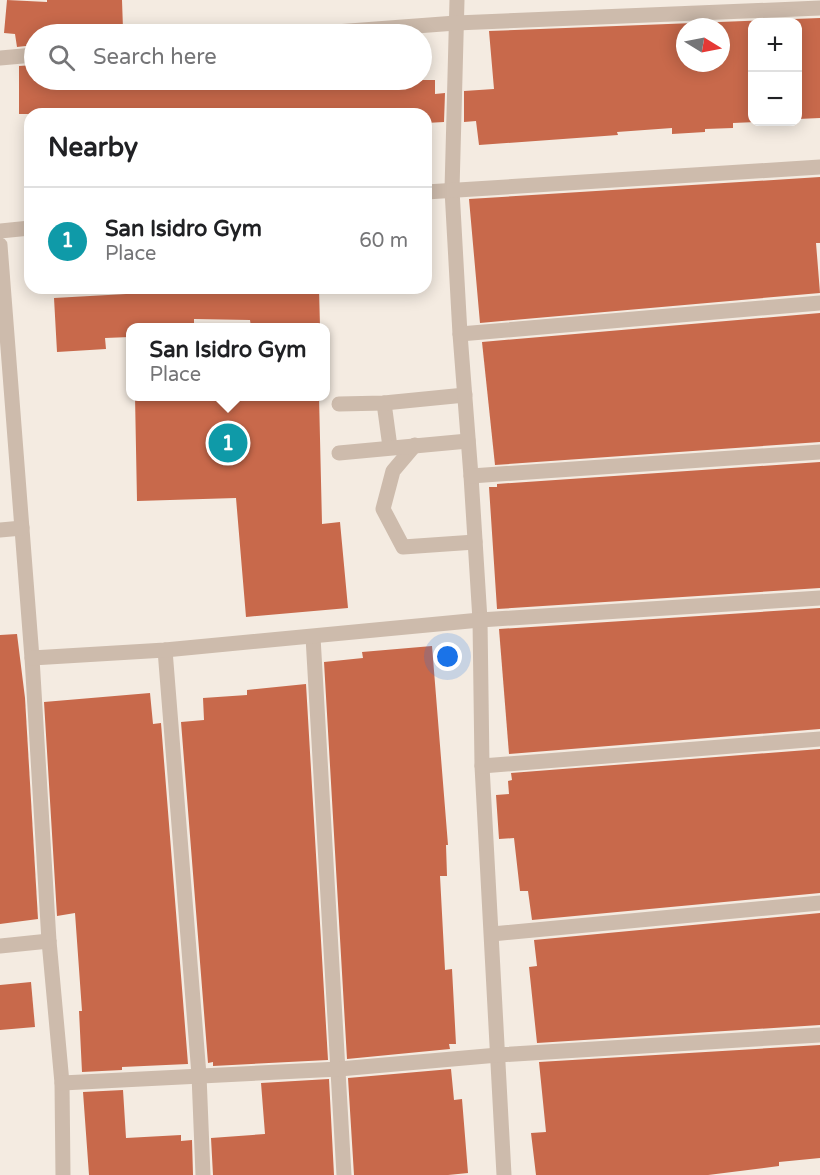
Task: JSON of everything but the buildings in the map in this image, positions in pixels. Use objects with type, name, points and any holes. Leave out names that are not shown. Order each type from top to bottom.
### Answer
[{"type":"street","points":[[457,0],[452,190],[480,620],[482,766],[504,1175]]},
{"type":"street","points":[[432,25],[820,8]]},
{"type":"street","points":[[0,58],[24,56]]},
{"type":"street","points":[[432,192],[820,167]]},
{"type":"street","points":[[0,231],[24,229]]},
{"type":"street","points":[[0,245],[62,1083],[63,1175]]},
{"type":"street","points":[[460,334],[820,303]]},
{"type":"street","points":[[339,404],[384,403],[465,395]]},
{"type":"street","points":[[384,403],[390,447]]},
{"type":"street","points":[[339,453],[468,441]]},
{"type":"street","points":[[415,445],[393,471],[383,509],[403,547],[475,542]]},
{"type":"street","points":[[471,476],[820,453]]},
{"type":"street","points":[[0,530],[22,528]]},
{"type":"street","points":[[32,658],[165,650],[480,620],[820,598]]},
{"type":"street","points":[[313,637],[344,1175]]},
{"type":"street","points":[[165,650],[199,1075],[203,1175]]},
{"type":"street","points":[[482,766],[820,739]]},
{"type":"street","points":[[492,934],[820,903]]},
{"type":"street","points":[[0,946],[50,941]]},
{"type":"street","points":[[62,1083],[339,1069],[498,1055],[820,1035]]},
{"type":"place","name":"San Isidro Gym","points":[[228,443]]}]
